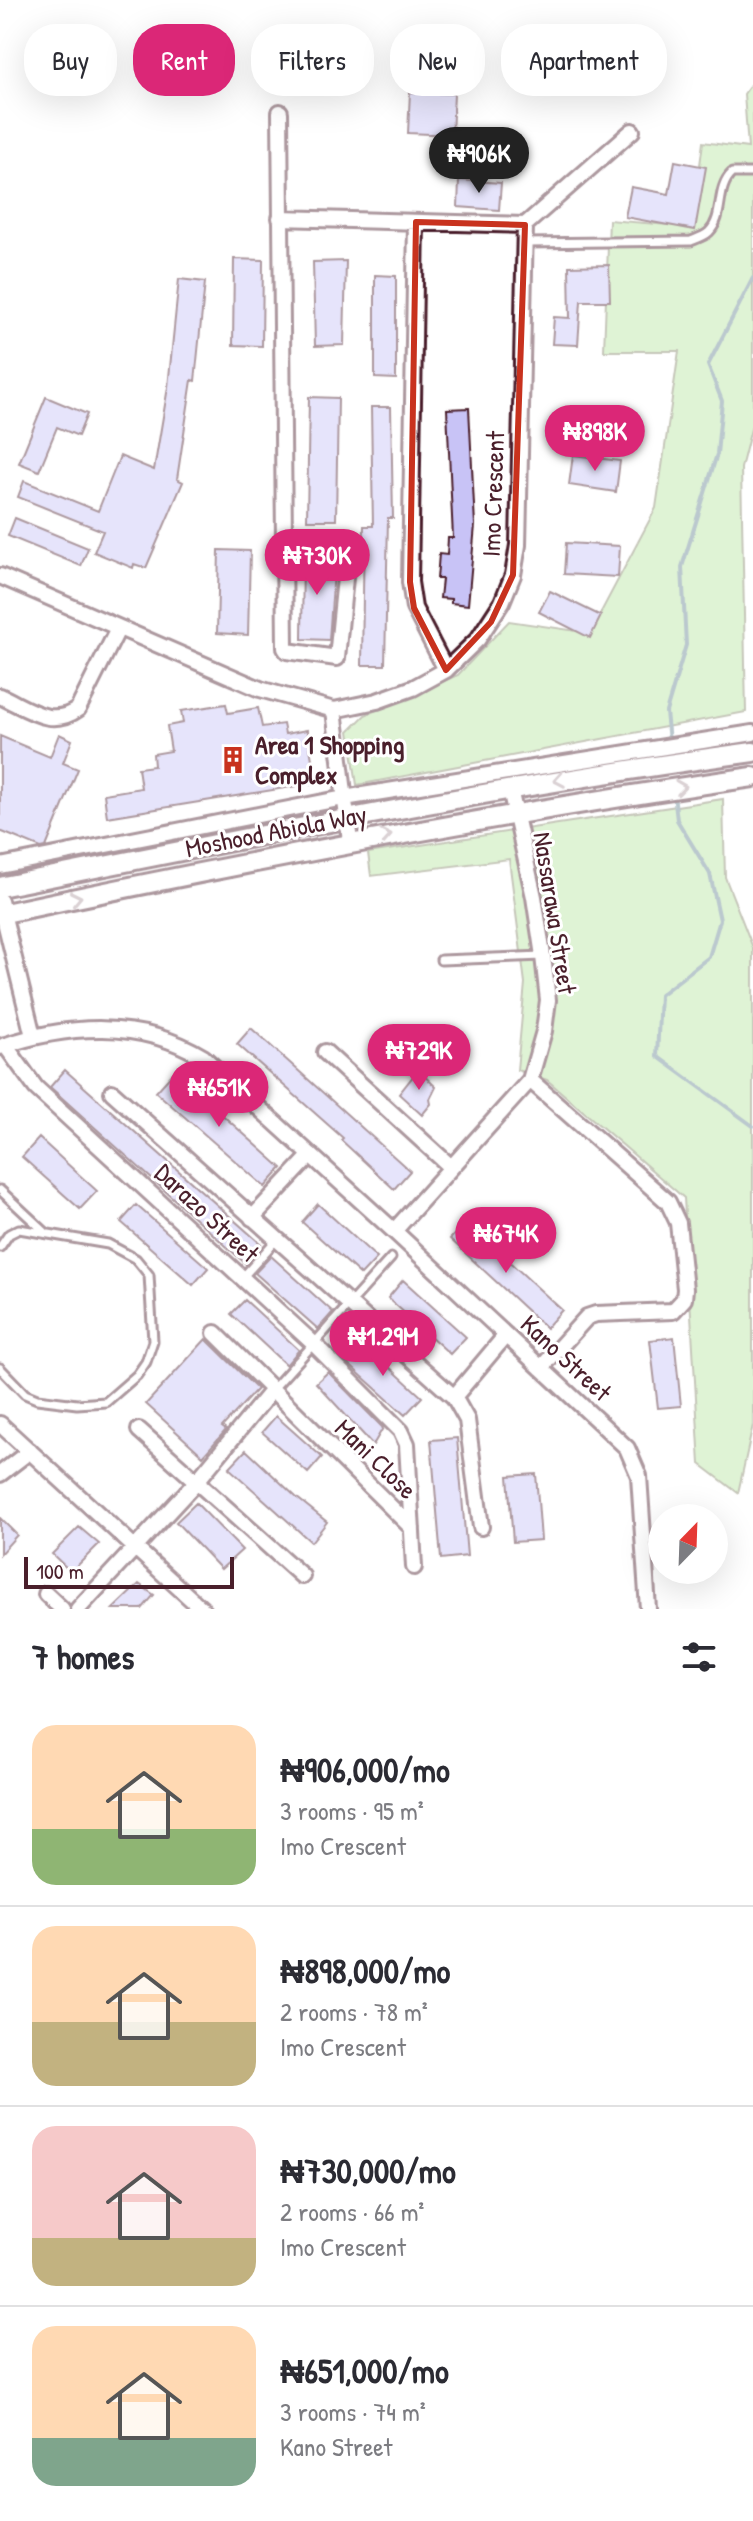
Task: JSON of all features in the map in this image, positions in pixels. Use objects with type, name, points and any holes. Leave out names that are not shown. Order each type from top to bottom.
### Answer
[{"type":"main road","name":"Moshood Abiola Way","points":[[0,887],[510,789],[636,767],[753,752]]},
{"type":"main road","name":"Moshood Abiola Way","points":[[1,909],[513,813],[753,777]]},
{"type":"street","points":[[280,112],[287,651],[337,658],[346,568]]},
{"type":"street","points":[[280,218],[525,225],[632,131]]},
{"type":"street","points":[[416,222],[410,582],[414,608],[446,670]]},
{"type":"street","name":"Imo Crescent","points":[[0,576],[260,689],[334,710],[377,701],[413,688],[446,670],[484,631],[502,602],[513,575],[518,545],[525,225]]},
{"type":"street","points":[[0,696],[48,718],[60,719],[70,715],[78,709],[118,629]]},
{"type":"street","points":[[334,710],[350,842]]},
{"type":"street","points":[[0,866],[344,798],[753,733]]},
{"type":"street","name":"Nassarawa Street","points":[[394,1231],[530,1080],[548,1000],[534,897],[510,789]]},
{"type":"street","points":[[1,909],[5,936],[33,1036]]},
{"type":"street","name":"Kano Street","points":[[2,1046],[33,1036],[110,1028],[136,1031],[183,1045],[203,1057],[627,1448],[639,1476],[648,1609]]},
{"type":"street","name":"Darazo Street","points":[[2,1046],[36,1088],[315,1345],[401,1431],[407,1444],[414,1567]]},
{"type":"street","points":[[325,1052],[451,1167]]},
{"type":"street","points":[[530,1080],[668,1202],[678,1223],[685,1289],[684,1299],[673,1311],[587,1317],[541,1368]]},
{"type":"street","points":[[112,1092],[454,1397],[467,1420],[481,1527]]},
{"type":"street","points":[[252,1218],[311,1155]]},
{"type":"street","name":"Mani Close","points":[[215,1333],[412,1528]]},
{"type":"street","points":[[454,1397],[506,1335]]},
{"type":"street","points":[[78,1609],[197,1481],[272,1390]]},
{"type":"street","points":[[0,1424],[202,1609]]},
{"type":"street","points":[[139,1430],[302,1576]]},
{"type":"street","points":[[0,1474],[30,1451]]},
{"type":"street","points":[[46,1594],[62,1609]]},
{"type":"lane","points":[[525,243],[691,241],[708,233],[725,180],[732,173],[753,173]]},
{"type":"lane","points":[[441,960],[543,956]]},
{"type":"lane","points":[[0,1190],[47,1234]]},
{"type":"lane","points":[[0,1247],[9,1234],[19,1229],[120,1248],[136,1259],[149,1275],[153,1341],[146,1362],[137,1375],[106,1402],[95,1405],[37,1399],[25,1394],[0,1368]]},
{"type":"lane","points":[[242,1278],[277,1239]]},
{"type":"lane","points":[[272,1390],[391,1258]]},
{"type":"highlighted area","points":[[416,222],[525,225],[513,575],[491,622],[446,670],[414,608],[410,582]]},
{"type":"green space","points":[[753,81],[753,421],[741,468],[746,712],[357,785],[349,731],[365,715],[458,675],[509,621],[590,633],[656,508],[679,351],[604,351],[609,220],[692,227],[703,142],[748,148],[744,94]]},
{"type":"green space","points":[[723,799],[725,877],[753,948],[753,1425],[738,1493],[700,1464],[684,1198],[547,1080],[517,1070],[525,983],[509,859],[371,876],[368,853]]},
{"type":"building","points":[[410,96],[454,96],[452,135],[408,133]]},
{"type":"building","points":[[675,161],[706,167],[695,230],[625,217],[631,187],[669,194]]},
{"type":"building","points":[[459,180],[501,183],[499,210],[458,207]]},
{"type":"building","points":[[234,259],[263,260],[262,346],[233,345]]},
{"type":"building","points":[[346,261],[344,345],[315,346],[313,262]]},
{"type":"building","points":[[609,265],[610,301],[581,301],[578,345],[552,344],[554,317],[570,318],[569,266]]},
{"type":"building","points":[[375,275],[396,276],[396,379],[375,378]]},
{"type":"building","points":[[179,279],[205,282],[195,381],[192,380],[177,479],[183,482],[146,568],[134,564],[133,568],[94,552],[103,531],[18,497],[24,481],[98,511],[120,456],[154,470],[168,387]]},
{"type":"building","points":[[46,397],[87,414],[78,436],[57,427],[39,471],[19,463]]},
{"type":"building","points":[[309,397],[338,398],[336,520],[307,520]]},
{"type":"building","points":[[371,407],[391,407],[393,518],[388,518],[385,665],[362,665],[364,526],[373,526]]},
{"type":"building","points":[[469,408],[475,525],[468,605],[440,598],[442,579],[437,579],[439,554],[447,555],[448,538],[453,538],[447,409]]},
{"type":"building","points":[[573,455],[620,461],[616,492],[569,485]]},
{"type":"building","points":[[15,518],[88,548],[81,566],[8,536]]},
{"type":"building","points":[[566,543],[620,546],[618,577],[564,574]]},
{"type":"building","points":[[219,550],[250,551],[248,635],[217,633]]},
{"type":"building","points":[[303,556],[335,557],[329,640],[302,639]]},
{"type":"building","points":[[550,591],[601,616],[590,638],[539,612]]},
{"type":"building","name":"Area 1 Shopping Complex","points":[[226,704],[228,713],[258,708],[262,727],[283,724],[285,734],[307,730],[316,783],[107,817],[104,794],[141,788],[138,768],[154,766],[153,754],[171,751],[167,726],[183,723],[181,711]]},
{"type":"building","points":[[59,734],[72,740],[63,763],[78,769],[46,847],[41,848],[0,831],[0,736],[50,757]]},
{"type":"building","points":[[251,1028],[410,1171],[394,1189],[341,1140],[343,1138],[237,1044]]},
{"type":"building","points":[[65,1070],[261,1244],[246,1264],[50,1087]]},
{"type":"building","points":[[418,1070],[436,1087],[431,1104],[422,1115],[399,1094]]},
{"type":"building","points":[[174,1072],[282,1168],[265,1187],[156,1092]]},
{"type":"building","points":[[39,1138],[97,1191],[80,1209],[22,1157]]},
{"type":"building","points":[[318,1204],[377,1258],[361,1275],[302,1222]]},
{"type":"building","points":[[136,1205],[208,1268],[193,1285],[121,1222]]},
{"type":"building","points":[[466,1222],[562,1310],[546,1328],[450,1239]]},
{"type":"building","points":[[271,1256],[333,1312],[318,1329],[255,1273]]},
{"type":"building","points":[[403,1280],[466,1337],[450,1354],[388,1298]]},
{"type":"building","points":[[245,1300],[299,1350],[286,1365],[231,1314]]},
{"type":"building","points":[[674,1337],[681,1406],[658,1408],[650,1340]]},
{"type":"building","points":[[206,1339],[257,1389],[222,1427],[226,1430],[203,1456],[146,1404]]},
{"type":"building","points":[[361,1341],[422,1397],[405,1415],[344,1360]]},
{"type":"building","points":[[328,1372],[383,1428],[373,1445],[316,1383]]},
{"type":"building","points":[[276,1416],[322,1457],[308,1473],[262,1432]]},
{"type":"building","points":[[457,1438],[467,1556],[441,1559],[431,1440]]},
{"type":"building","points":[[246,1450],[327,1522],[311,1542],[229,1468]]},
{"type":"building","points":[[536,1474],[541,1540],[513,1542],[508,1476]]},
{"type":"building","points":[[196,1503],[242,1550],[221,1569],[176,1522]]},
{"type":"building","points":[[0,1518],[17,1535],[0,1554]]},
{"type":"building","points":[[79,1527],[99,1544],[71,1572],[52,1554]]},
{"type":"building","points":[[139,1584],[154,1595],[142,1609],[113,1609]]},
{"type":"waterway","points":[[669,741],[666,712],[686,645],[682,567],[717,454],[722,401],[708,365],[753,278]]},
{"type":"waterway","points":[[674,794],[677,820],[710,874],[720,920],[709,957],[660,995],[657,1056],[753,1126]]},
{"type":"place","name":"Area 1 Shopping Complex","points":[[233,760]]}]
